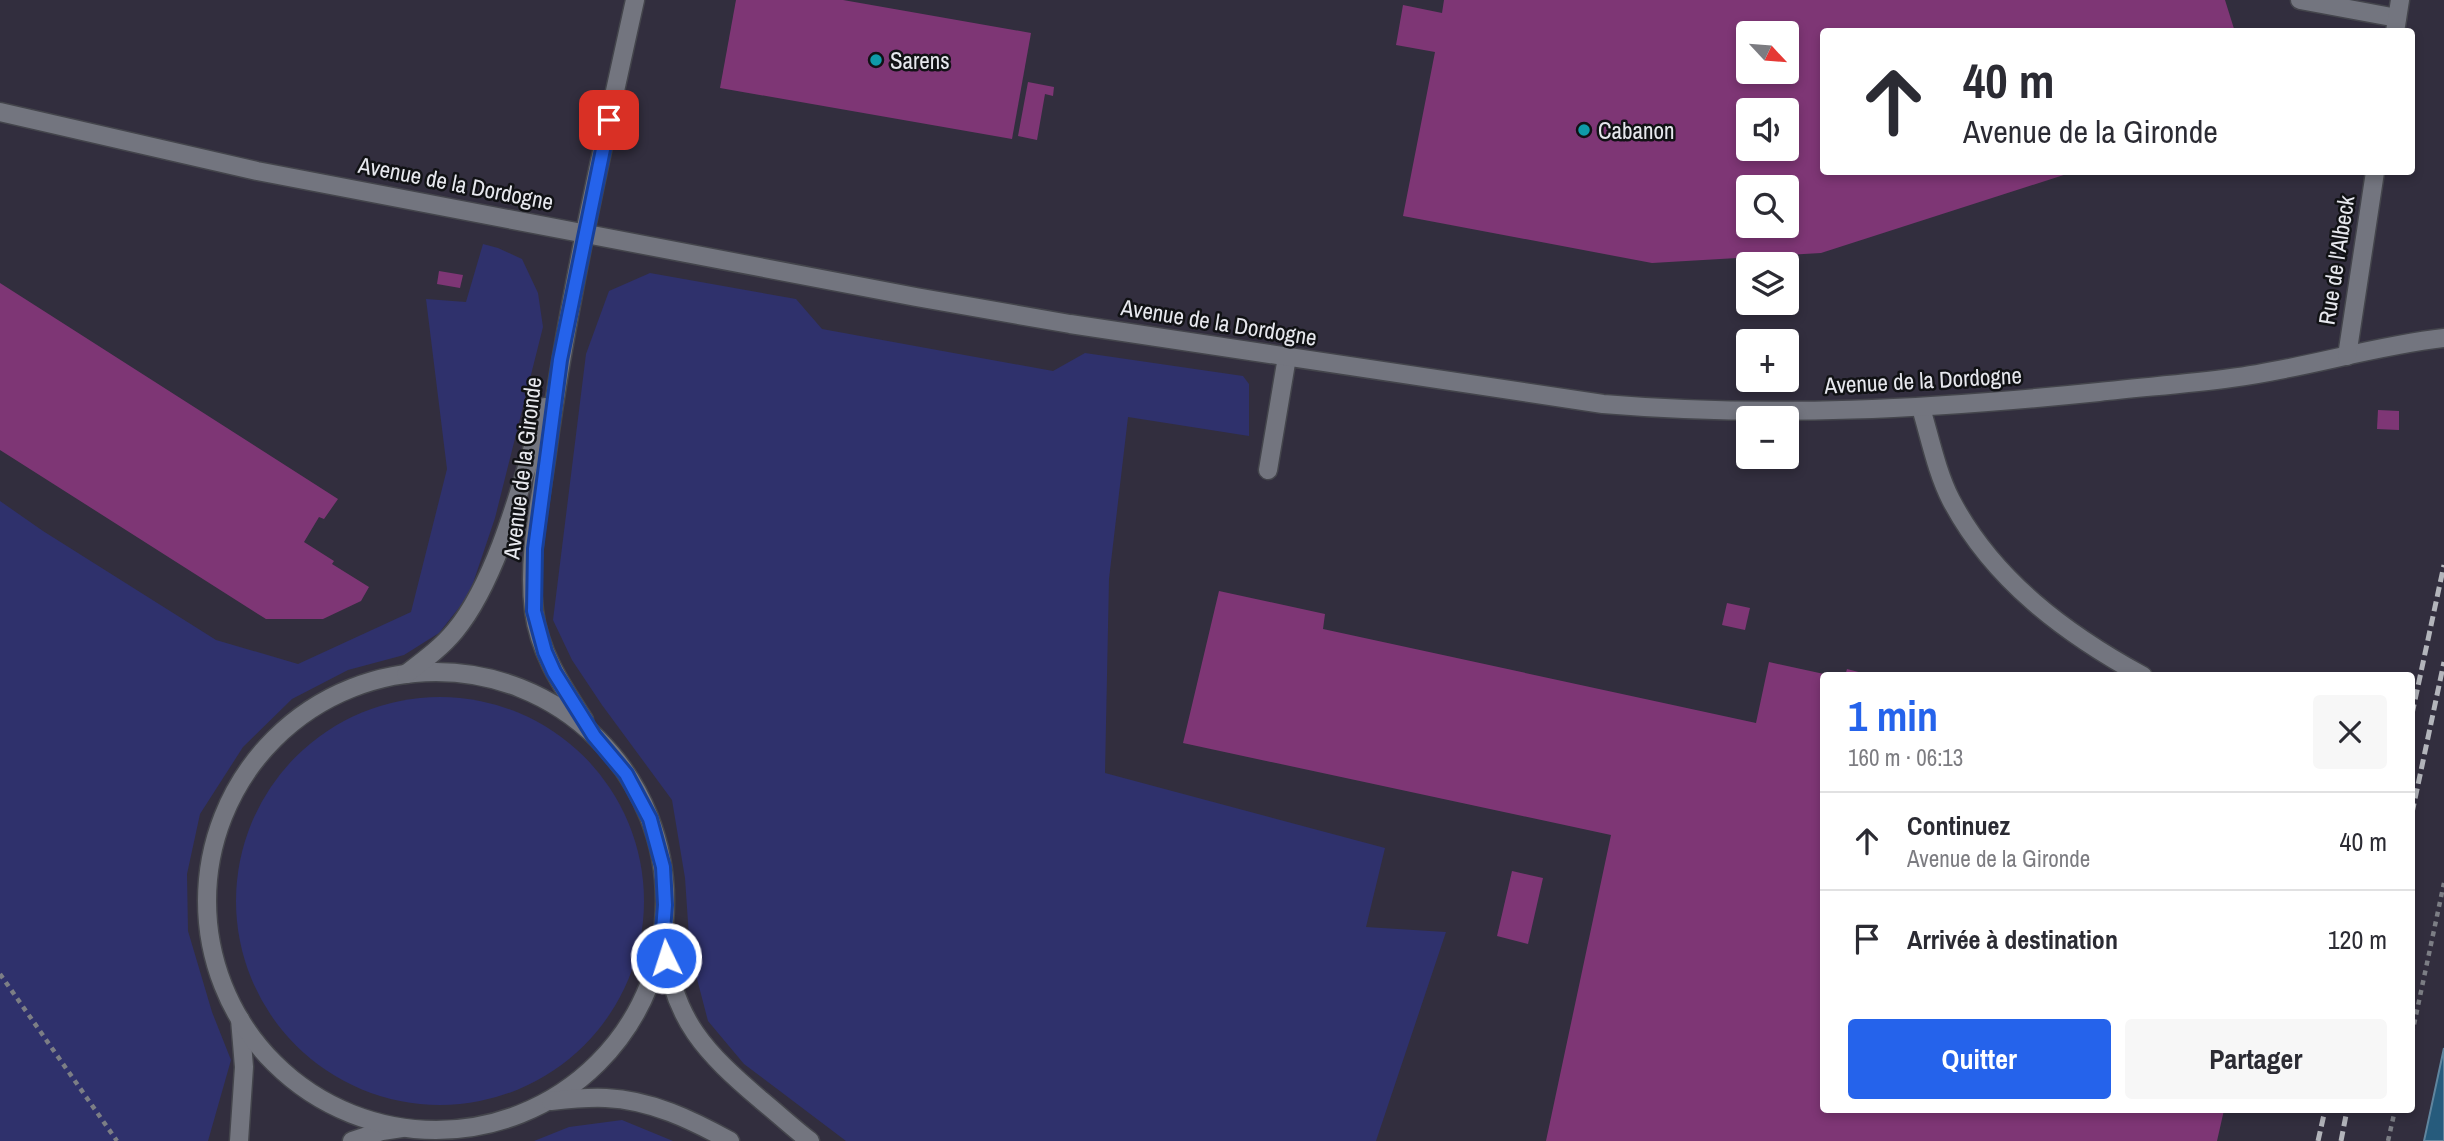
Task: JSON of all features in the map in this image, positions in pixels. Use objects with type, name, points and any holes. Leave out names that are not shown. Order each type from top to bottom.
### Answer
[{"type":"street","name":"Avenue de la Gironde","points":[[594,736],[554,672],[545,652],[534,611],[535,549],[560,360],[635,0]]},
{"type":"street","points":[[2300,0],[2396,25],[2400,0]]},
{"type":"street","name":"Avenue de la Dordogne","points":[[0,113],[257,171],[916,297],[1287,357],[1616,405],[1763,411],[1921,408],[2234,378],[2387,346],[2444,338]]},
{"type":"street","name":"Rue de l'Albeck","points":[[2347,356],[2375,175]]},
{"type":"street","points":[[1268,470],[1287,357]]},
{"type":"street","name":"Avenue de la Gironde","points":[[405,674],[441,646],[477,599],[493,564],[517,495],[560,360]]},
{"type":"street","points":[[1921,408],[1950,499],[2002,571],[2062,625],[2137,672]]},
{"type":"street","points":[[402,1128],[354,1114],[309,1091],[271,1059],[240,1019],[228,997],[215,962],[208,912],[210,862],[220,825],[230,802],[256,760],[301,716],[345,691],[381,679],[429,672],[466,674],[512,685],[556,706],[612,754],[634,785],[654,831],[664,880],[663,930],[673,991],[693,1032],[728,1072],[810,1141]]},
{"type":"street","points":[[352,1141],[382,1131],[402,1128],[439,1130],[477,1126],[513,1116],[548,1101],[589,1072],[607,1054],[629,1024],[651,979],[663,930]]},
{"type":"street","points":[[239,1141],[244,1067],[240,1019]]},
{"type":"street","points":[[548,1101],[606,1098],[642,1103],[679,1116],[730,1141]]},
{"type":"path","points":[[2415,1020],[2444,883]]},
{"type":"path","points":[[0,974],[117,1141]]},
{"type":"path","points":[[2388,1141],[2394,1113]]},
{"type":"shaded area","points":[[0,0],[2444,0],[2444,1141],[0,1141]]},
{"type":"shaded area","points":[[483,244],[522,259],[538,293],[543,327],[495,518],[469,595],[439,633],[404,655],[348,670],[292,699],[243,747],[200,814],[187,874],[188,931],[212,1012],[231,1060],[208,1141],[0,1141],[0,501],[216,640],[298,664],[411,612],[447,469],[426,299],[466,302]]},
{"type":"shaded area","points":[[650,273],[796,299],[822,329],[1053,371],[1085,353],[1243,376],[1249,384],[1249,436],[1128,417],[1109,579],[1105,773],[1385,848],[1366,927],[1446,932],[1376,1141],[846,1141],[744,1064],[708,1021],[690,952],[685,878],[672,800],[572,660],[553,620],[586,354],[609,291]]},
{"type":"shaded area","points":[[440,697],[480,701],[518,713],[553,732],[584,757],[609,788],[628,823],[640,861],[644,901],[640,941],[628,979],[609,1014],[584,1045],[553,1070],[518,1089],[480,1101],[440,1105],[400,1101],[362,1089],[327,1070],[296,1045],[271,1014],[252,979],[240,941],[236,901],[240,861],[252,823],[271,788],[296,757],[327,732],[362,713],[400,701]]},
{"type":"shaded area","points":[[622,1120],[673,1141],[534,1141],[569,1127]]},
{"type":"water","points":[[2444,1048],[2444,1141],[2424,1141]]},
{"type":"building","name":"Sarens","points":[[736,0],[843,0],[1031,33],[1012,139],[720,88]]},
{"type":"building","name":"Cabanon","points":[[1444,0],[2225,0],[2234,28],[1820,28],[1820,175],[2064,175],[1821,253],[1736,252],[1736,258],[1652,263],[1403,216],[1435,52],[1396,45],[1403,5],[1442,13]]},
{"type":"building","points":[[1028,82],[1054,87],[1053,96],[1045,94],[1037,140],[1018,136]]},
{"type":"building","points":[[439,271],[463,275],[460,288],[437,284]]},
{"type":"building","points":[[0,283],[338,499],[324,519],[319,517],[304,542],[334,561],[332,564],[369,587],[361,601],[323,619],[266,619],[0,450]]},
{"type":"building","points":[[2378,410],[2399,411],[2399,430],[2377,429]]},
{"type":"building","points":[[1219,591],[1325,614],[1323,629],[1756,723],[1769,662],[1820,673],[1820,1113],[2223,1113],[2217,1141],[1546,1141],[1611,835],[1183,743]]},
{"type":"building","points":[[1727,603],[1750,608],[1745,630],[1722,625]]},
{"type":"building","points":[[1512,871],[1543,878],[1528,944],[1497,936]]},
{"type":"railway","points":[[2415,700],[2444,565]]},
{"type":"railway","points":[[2415,799],[2444,662]]},
{"type":"railway","points":[[2318,1141],[2324,1113]]},
{"type":"railway","points":[[2341,1141],[2346,1113]]},
{"type":"place","name":"Sarens","points":[[876,60]]},
{"type":"place","name":"Cabanon","points":[[1584,130]]},
{"type":"route","points":[[609,120],[560,360],[535,549],[534,611],[545,652],[564,690],[594,736],[612,754],[626,774],[650,819],[663,867],[666,958]]}]
